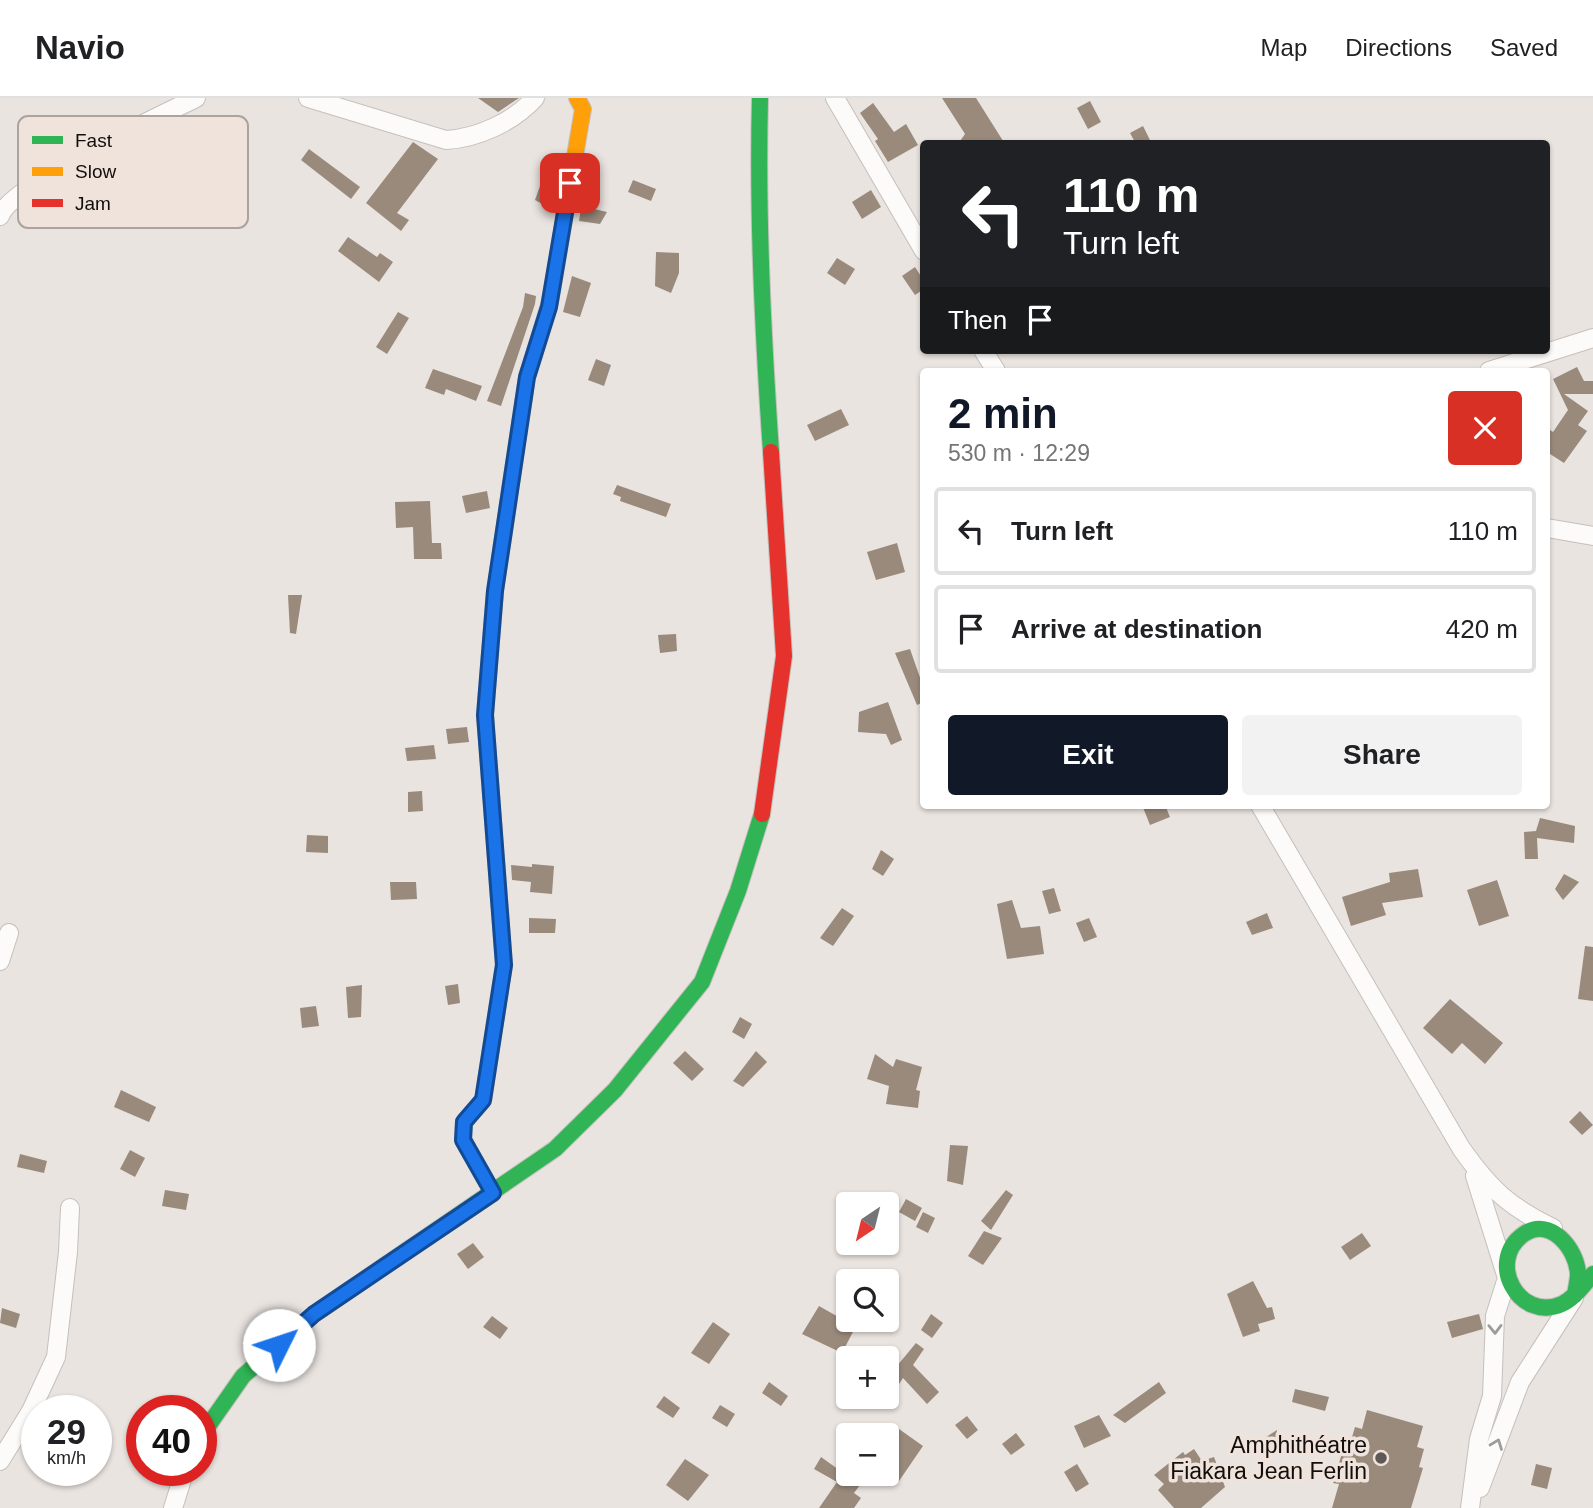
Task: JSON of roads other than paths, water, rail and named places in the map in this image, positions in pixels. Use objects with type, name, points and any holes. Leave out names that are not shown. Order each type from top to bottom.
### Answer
[{"type":"street","points":[[160,116],[196,98]]},
{"type":"street","points":[[308,98],[446,140],[467,139],[509,120],[535,98]]},
{"type":"street","points":[[493,1193],[463,1140],[464,1122],[483,1100],[504,965],[485,715],[495,591],[527,377],[549,307],[583,109],[577,98]]},
{"type":"street","points":[[217,1413],[243,1376],[314,1314],[555,1149],[615,1090],[702,982],[738,891],[762,812],[784,656],[762,311],[760,98]]},
{"type":"street","points":[[835,98],[920,244]]},
{"type":"street","points":[[0,216],[11,200],[18,196]]},
{"type":"street","points":[[1550,352],[1593,338]]},
{"type":"street","points":[[1498,368],[1543,354]]},
{"type":"street","points":[[1550,529],[1593,536]]},
{"type":"street","points":[[1263,809],[1461,1148],[1481,1189],[1513,1291],[1536,1307],[1550,1308],[1564,1304],[1593,1274]]},
{"type":"street","points":[[0,961],[9,933]]},
{"type":"street","points":[[1461,1148],[1486,1183],[1510,1204],[1572,1238],[1581,1250],[1586,1266],[1583,1282],[1520,1382],[1471,1508]]},
{"type":"street","points":[[0,1461],[31,1411],[56,1357],[68,1252],[70,1208]]},
{"type":"street","points":[[1471,1508],[1479,1439],[1492,1396],[1494,1315],[1507,1278],[1506,1264],[1518,1239],[1530,1231],[1581,1233]]},
{"type":"street","points":[[173,1508],[180,1486]]},
{"type":"place","name":"Amphithéatre Fiakara Jean Ferlin","points":[[1381,1458]]}]
